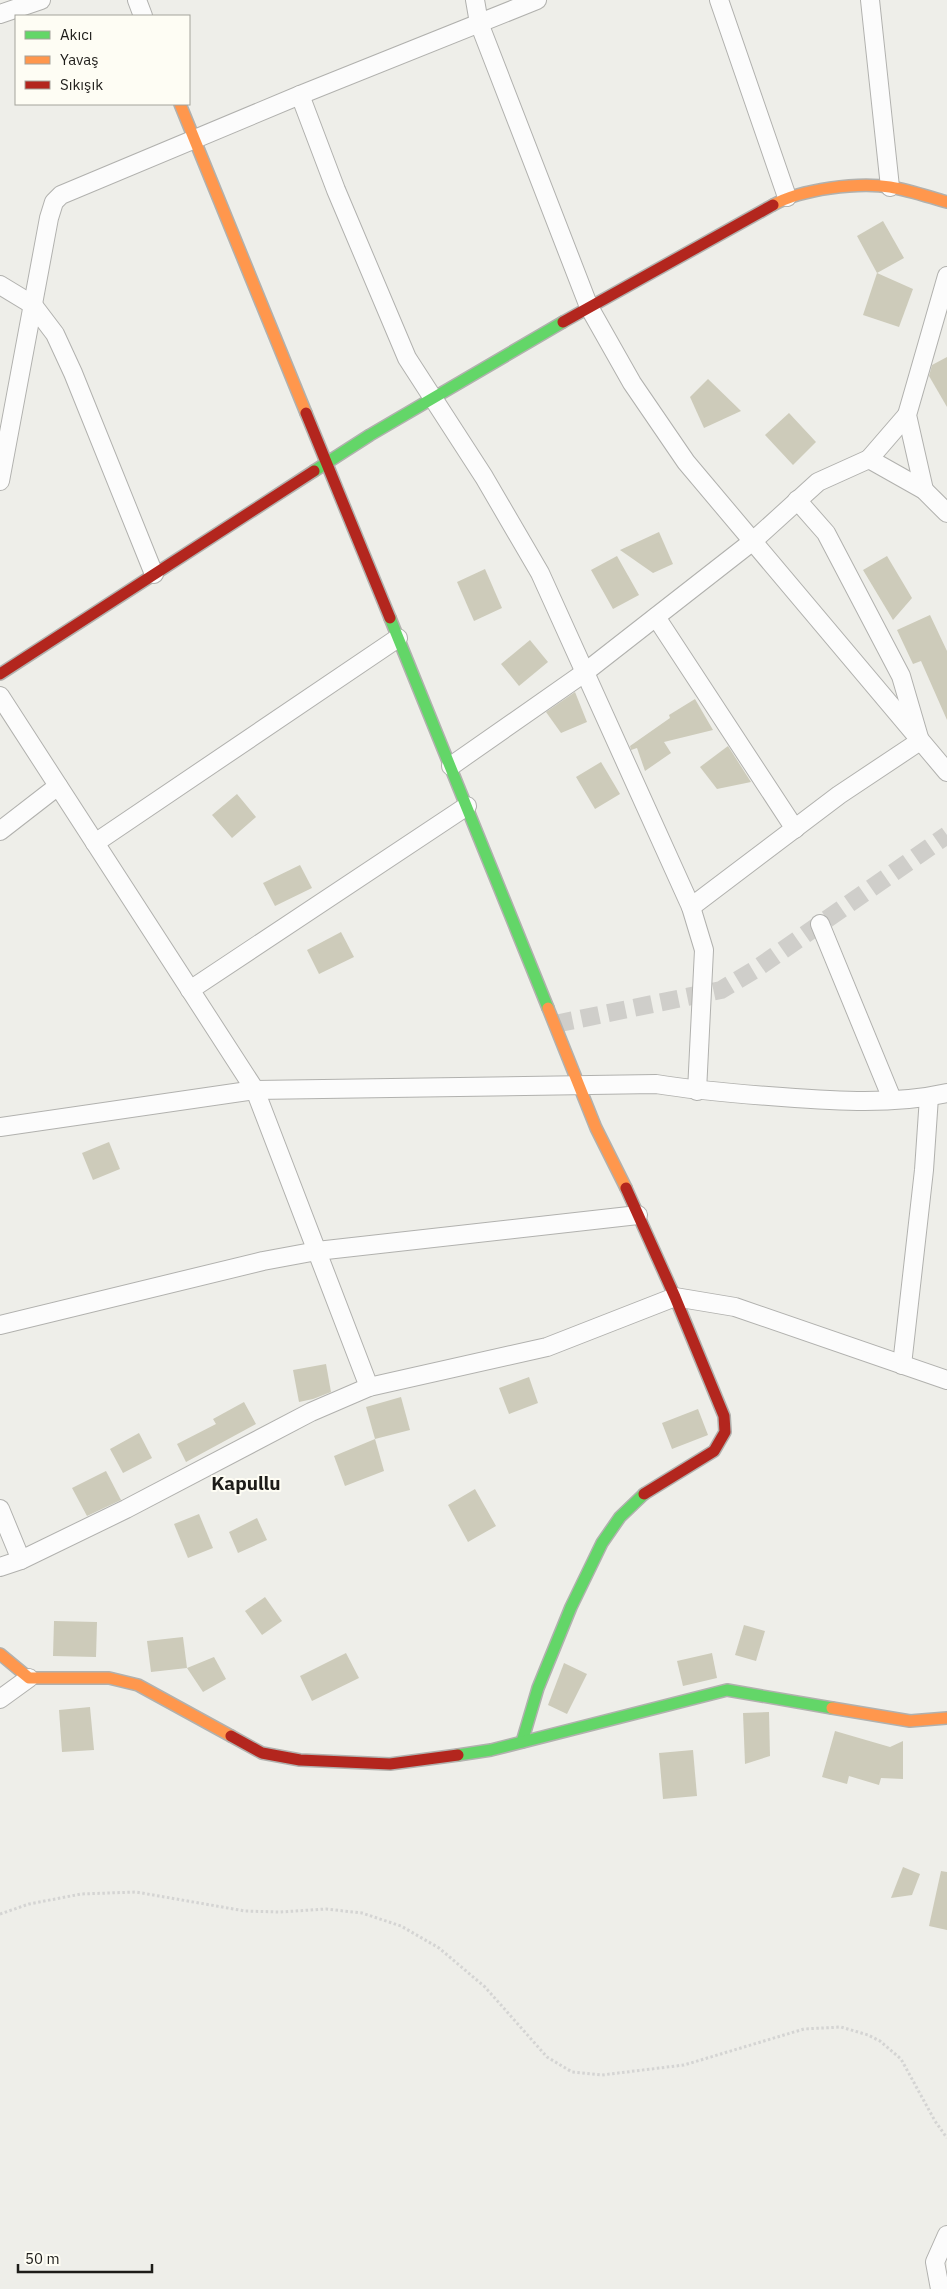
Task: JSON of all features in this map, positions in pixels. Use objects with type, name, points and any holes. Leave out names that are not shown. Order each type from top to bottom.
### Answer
[{"type":"street","points":[[0,14],[41,0]]},
{"type":"street","points":[[137,0],[143,15]]},
{"type":"street","points":[[474,0],[479,23],[589,307],[632,383],[686,462],[947,772]]},
{"type":"street","points":[[0,481],[50,210],[61,195],[300,95],[537,0]]},
{"type":"street","points":[[719,0],[787,197]]},
{"type":"street","points":[[870,0],[890,187]]},
{"type":"street","points":[[300,95],[336,190],[407,358],[484,477],[540,574],[691,907],[704,950],[697,1091]]},
{"type":"street","points":[[180,105],[451,766],[578,1085],[675,1298],[724,1416],[725,1424],[722,1440],[708,1456],[644,1494],[610,1530],[572,1607],[538,1688],[522,1742]]},
{"type":"street","points":[[0,674],[326,463],[433,398],[589,307],[787,197],[840,187],[890,187],[947,202]]},
{"type":"street","points":[[451,766],[584,672],[656,617],[753,541],[818,482],[869,459],[907,415],[947,276]]},
{"type":"street","points":[[0,285],[32,304],[54,334],[73,373],[154,574]]},
{"type":"street","points":[[907,415],[924,490]]},
{"type":"street","points":[[869,459],[924,490],[947,513]]},
{"type":"street","points":[[797,500],[826,533],[901,676],[920,741]]},
{"type":"street","points":[[656,617],[795,829]]},
{"type":"street","points":[[95,843],[398,638]]},
{"type":"street","points":[[0,696],[255,1090],[369,1388]]},
{"type":"street","points":[[691,907],[839,795],[920,741]]},
{"type":"street","points":[[0,831],[58,786]]},
{"type":"street","points":[[190,990],[467,806]]},
{"type":"street","points":[[820,924],[892,1099]]},
{"type":"street","points":[[2,1123],[255,1090],[656,1084],[697,1091],[842,1101],[929,1097],[947,1093]]},
{"type":"street","points":[[902,1365],[924,1170],[929,1097]]},
{"type":"street","points":[[0,1325],[263,1261],[317,1251],[638,1216]]},
{"type":"street","points":[[0,1567],[21,1560],[126,1509],[310,1412],[369,1388],[547,1347],[675,1298],[735,1307],[947,1380]]},
{"type":"street","points":[[0,1509],[21,1560]]},
{"type":"street","points":[[0,1654],[29,1678]]},
{"type":"street","points":[[0,1699],[29,1678],[109,1678],[138,1685],[262,1754],[300,1760],[390,1764],[491,1750],[727,1690],[910,1721],[947,1718]]},
{"type":"street","points":[[940,2289],[934,2262],[947,2236]]},
{"type":"path","points":[[0,1914],[54,1899],[81,1894],[136,1892],[246,1911],[280,1912],[326,1908],[362,1913],[400,1926],[439,1948],[485,1987],[547,2057],[572,2072],[602,2075],[684,2066],[804,2029],[841,2027],[868,2035],[880,2041],[901,2059],[935,2121],[947,2138]]},
{"type":"building","points":[[883,221],[904,258],[877,273],[857,236]]},
{"type":"building","points":[[877,273],[913,289],[899,327],[863,315]]},
{"type":"building","points":[[947,357],[947,407],[929,376],[932,365]]},
{"type":"building","points":[[708,379],[741,411],[704,428],[690,397]]},
{"type":"building","points":[[789,413],[816,442],[793,465],[765,435]]},
{"type":"building","points":[[659,532],[673,564],[653,573],[620,550]]},
{"type":"building","points":[[617,556],[639,595],[613,609],[591,570]]},
{"type":"building","points":[[887,556],[912,598],[893,620],[863,570]]},
{"type":"building","points":[[485,569],[502,608],[474,621],[457,582]]},
{"type":"building","points":[[930,615],[947,651],[947,720],[921,661],[913,664],[897,630]]},
{"type":"building","points":[[530,640],[548,662],[519,686],[501,664]]},
{"type":"building","points":[[575,692],[587,722],[561,733],[546,712]]},
{"type":"building","points":[[695,699],[713,730],[664,742],[671,753],[645,771],[637,748],[631,750],[630,746],[670,718],[669,715]]},
{"type":"building","points":[[728,746],[751,782],[717,789],[700,767]]},
{"type":"building","points":[[601,762],[620,794],[595,809],[576,777]]},
{"type":"building","points":[[237,794],[256,817],[232,838],[212,815]]},
{"type":"building","points":[[300,865],[312,888],[275,906],[263,883]]},
{"type":"building","points":[[341,932],[354,957],[319,974],[307,950]]},
{"type":"building","points":[[109,1142],[120,1169],[93,1180],[82,1153]]},
{"type":"building","points":[[326,1364],[331,1392],[299,1402],[293,1370]]},
{"type":"building","points":[[529,1377],[538,1403],[509,1414],[499,1388]]},
{"type":"building","points":[[401,1397],[410,1430],[375,1439],[366,1407]]},
{"type":"building","points":[[244,1402],[256,1424],[186,1462],[177,1444],[216,1424],[213,1419]]},
{"type":"building","points":[[698,1409],[708,1435],[672,1449],[662,1423]]},
{"type":"building","points":[[139,1433],[152,1458],[123,1473],[110,1449]]},
{"type":"building","points":[[375,1439],[384,1471],[345,1486],[334,1456]]},
{"type":"building","points":[[106,1471],[121,1500],[87,1516],[72,1488]]},
{"type":"building","points":[[475,1489],[496,1526],[468,1542],[448,1505]]},
{"type":"building","points":[[199,1514],[213,1548],[188,1558],[174,1524]]},
{"type":"building","points":[[257,1518],[267,1540],[238,1553],[229,1532]]},
{"type":"building","points":[[265,1597],[282,1621],[262,1635],[245,1611]]},
{"type":"building","points":[[54,1621],[97,1622],[96,1657],[53,1656]]},
{"type":"building","points":[[744,1625],[765,1631],[756,1661],[735,1655]]},
{"type":"building","points":[[183,1637],[187,1668],[151,1672],[147,1641]]},
{"type":"building","points":[[346,1653],[359,1678],[312,1701],[300,1676]]},
{"type":"building","points":[[712,1653],[717,1678],[683,1686],[677,1661]]},
{"type":"building","points":[[214,1657],[226,1679],[203,1692],[187,1668]]},
{"type":"building","points":[[564,1663],[587,1674],[567,1714],[548,1705]]},
{"type":"building","points":[[90,1707],[94,1750],[62,1752],[59,1710]]},
{"type":"building","points":[[769,1712],[770,1756],[745,1764],[743,1713]]},
{"type":"building","points":[[835,1731],[890,1747],[903,1741],[903,1779],[881,1778],[879,1785],[849,1776],[847,1784],[822,1777]]},
{"type":"building","points":[[693,1750],[697,1796],[663,1799],[659,1753]]},
{"type":"building","points":[[903,1867],[920,1874],[912,1895],[891,1898]]},
{"type":"building","points":[[941,1871],[947,1872],[947,1930],[929,1926]]},
{"type":"tunnel","points":[[555,1024],[721,990],[756,969],[947,835]]},
{"type":"traffic: fast","points":[[314,471],[370,435],[563,322]]},
{"type":"traffic: fast","points":[[390,618],[548,1008]]},
{"type":"traffic: fast","points":[[522,1742],[538,1688],[571,1607],[602,1543],[620,1517],[644,1494]]},
{"type":"traffic: fast","points":[[458,1755],[491,1750],[727,1690],[832,1708]]},
{"type":"traffic: slow","points":[[180,105],[306,413]]},
{"type":"traffic: slow","points":[[773,205],[785,199],[814,191],[862,185],[897,188],[947,202]]},
{"type":"traffic: slow","points":[[548,1008],[596,1128],[626,1188]]},
{"type":"traffic: slow","points":[[0,1654],[29,1678],[109,1678],[138,1685],[231,1736]]},
{"type":"traffic: slow","points":[[832,1708],[910,1721],[947,1718]]},
{"type":"traffic: jam","points":[[563,322],[773,205]]},
{"type":"traffic: jam","points":[[306,413],[390,618]]},
{"type":"traffic: jam","points":[[0,674],[314,471]]},
{"type":"traffic: jam","points":[[626,1188],[675,1297],[724,1416],[725,1432],[714,1451],[644,1494]]},
{"type":"traffic: jam","points":[[231,1736],[262,1753],[300,1760],[390,1764],[458,1755]]},
{"type":"district","name":"Kapullu","points":[[246,1483]]}]
